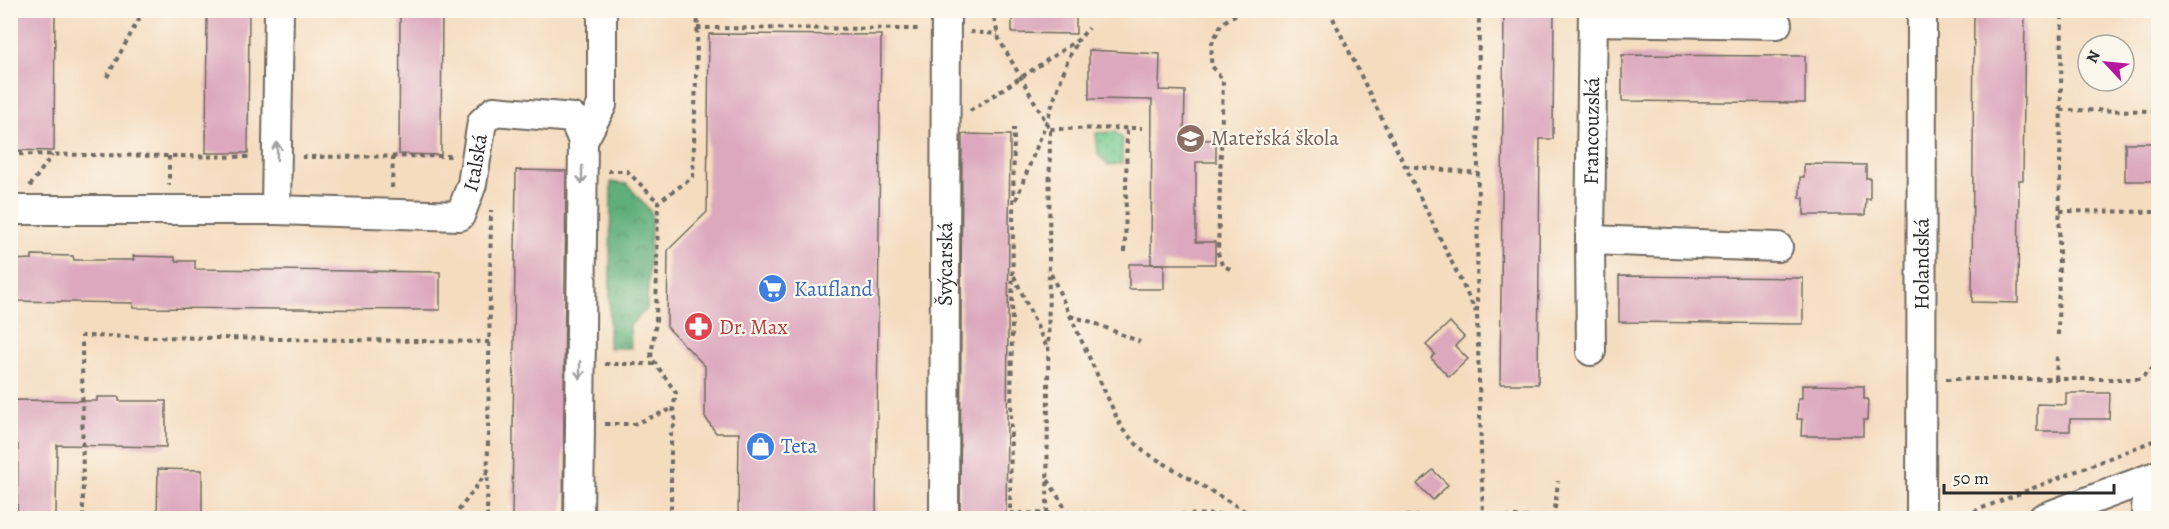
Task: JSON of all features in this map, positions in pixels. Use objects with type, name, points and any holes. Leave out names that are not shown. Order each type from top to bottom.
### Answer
[{"type":"street","points":[[276,210],[279,10]]},
{"type":"street","points":[[579,519],[582,171],[578,130],[602,105],[603,10]]},
{"type":"street","name":"Holandská","points":[[1921,519],[1922,10]]},
{"type":"street","name":"Francouzská","points":[[1591,351],[1593,16],[1777,24]]},
{"type":"street","name":"Švýcarská","points":[[944,519],[946,20]]},
{"type":"street","name":"Italská","points":[[17,202],[460,216],[472,184],[482,122],[494,111],[578,130]]},
{"type":"street","points":[[1590,240],[1778,247]]},
{"type":"street","points":[[2043,519],[2153,477]]},
{"type":"street","points":[[2146,519],[2153,477]]},
{"type":"path","points":[[107,77],[144,10]]},
{"type":"path","points":[[658,202],[693,177],[698,10]]},
{"type":"path","points":[[993,10],[999,39],[1050,129],[1047,516]]},
{"type":"path","points":[[1230,269],[1222,265],[1218,253],[1223,80],[1211,65],[1212,43],[1222,22],[1244,10]]},
{"type":"path","points":[[1329,10],[1477,314]]},
{"type":"path","points":[[1479,10],[1477,314],[1483,516]]},
{"type":"path","points":[[2058,335],[2062,10]]},
{"type":"path","points":[[697,28],[946,20],[998,34]]},
{"type":"path","points":[[1014,204],[1068,59],[1079,39],[1089,28]]},
{"type":"path","points":[[961,117],[1079,39]]},
{"type":"path","points":[[2061,110],[2158,111]]},
{"type":"path","points":[[1014,128],[1010,516],[1483,516],[1652,519]]},
{"type":"path","points":[[1125,252],[1127,128]]},
{"type":"path","points":[[1050,129],[1142,128]]},
{"type":"path","points":[[10,154],[277,157],[476,156]]},
{"type":"path","points":[[17,202],[53,155]]},
{"type":"path","points":[[392,214],[393,156]]},
{"type":"path","points":[[1404,166],[1477,173]]},
{"type":"path","points":[[582,171],[627,171],[658,202],[656,321],[651,357],[676,393],[673,409],[676,423],[671,430],[671,519]]},
{"type":"path","points":[[487,519],[491,204]]},
{"type":"path","points":[[2060,211],[2158,212]]},
{"type":"path","points":[[1049,270],[1122,429],[1143,451],[1252,515]]},
{"type":"path","points":[[1013,274],[1049,351]]},
{"type":"path","points":[[1070,316],[1092,322],[1140,342]]},
{"type":"path","points":[[82,519],[82,336],[489,342]]},
{"type":"path","points":[[2056,379],[2057,356]]},
{"type":"path","points":[[580,364],[656,364]]},
{"type":"path","points":[[1921,379],[2140,379],[2157,367]]},
{"type":"path","points":[[580,423],[634,424],[673,409]]},
{"type":"path","points":[[1957,519],[2158,439]]},
{"type":"path","points":[[453,519],[488,471]]},
{"type":"path","points":[[1048,479],[1070,516]]},
{"type":"path","points":[[1554,518],[1558,481]]},
{"type":"green space","points":[[1115,132],[1122,138],[1122,163],[1108,165],[1098,154],[1096,133]]},
{"type":"green space","points":[[611,182],[627,184],[652,213],[647,309],[630,325],[631,348],[609,348]]},
{"type":"building","points":[[13,10],[55,10],[54,151],[12,150]]},
{"type":"building","points":[[207,10],[249,10],[248,153],[206,153]]},
{"type":"building","points":[[400,10],[442,10],[441,155],[399,154]]},
{"type":"building","points":[[1012,10],[1076,10],[1076,34],[1012,33]]},
{"type":"building","points":[[1504,10],[1554,10],[1553,139],[1540,139],[1538,384],[1500,384]]},
{"type":"building","points":[[1974,10],[2025,10],[2023,180],[2019,180],[2018,303],[1972,302]]},
{"type":"building","name":"Kaufland","points":[[709,34],[881,35],[876,519],[738,519],[739,433],[716,433],[705,417],[705,366],[667,327],[668,250],[707,212]]},
{"type":"building","points":[[1089,50],[1160,54],[1159,90],[1185,91],[1184,139],[1216,140],[1216,162],[1196,162],[1196,242],[1215,242],[1215,264],[1151,264],[1152,100],[1089,99]]},
{"type":"building","points":[[1622,55],[1805,56],[1805,103],[1622,101]]},
{"type":"building","points":[[962,134],[1010,135],[1006,519],[960,519]]},
{"type":"building","points":[[2125,143],[2158,143],[2158,181],[2125,181]]},
{"type":"building","points":[[1804,164],[1866,165],[1866,178],[1870,178],[1870,199],[1866,199],[1865,215],[1804,215],[1804,198],[1800,198],[1800,177],[1804,177]]},
{"type":"building","points":[[516,170],[566,171],[563,519],[512,519]]},
{"type":"building","points":[[32,255],[73,256],[74,260],[134,260],[133,256],[175,257],[175,261],[195,261],[195,269],[440,272],[440,310],[133,308],[133,303],[11,301],[12,260],[32,259]]},
{"type":"building","points":[[1129,264],[1164,264],[1164,289],[1129,289]]},
{"type":"building","points":[[1619,276],[1803,278],[1803,324],[1619,322]]},
{"type":"building","points":[[1450,322],[1464,337],[1455,346],[1468,359],[1449,377],[1431,358],[1435,354],[1426,345]]},
{"type":"building","points":[[1802,385],[1864,386],[1864,399],[1868,399],[1867,420],[1863,420],[1863,436],[1801,436],[1802,419],[1797,419],[1798,398],[1802,398]]},
{"type":"building","points":[[2066,393],[2110,393],[2109,419],[2070,419],[2070,431],[2037,431],[2037,404],[2066,405]]},
{"type":"building","points":[[97,397],[119,397],[119,401],[166,401],[166,447],[57,445],[56,519],[17,519],[18,445],[10,445],[10,400],[97,401]]},
{"type":"building","points":[[158,469],[202,470],[202,519],[157,519]]},
{"type":"building","points":[[1433,470],[1448,485],[1433,500],[1417,484]]},
{"type":"place","name":"Mateřská škola","points":[[1190,138]]},
{"type":"place","name":"Kaufland","points":[[773,289]]},
{"type":"place","name":"Dr. Max","points":[[698,327]]},
{"type":"place","name":"Teta","points":[[760,446]]}]
